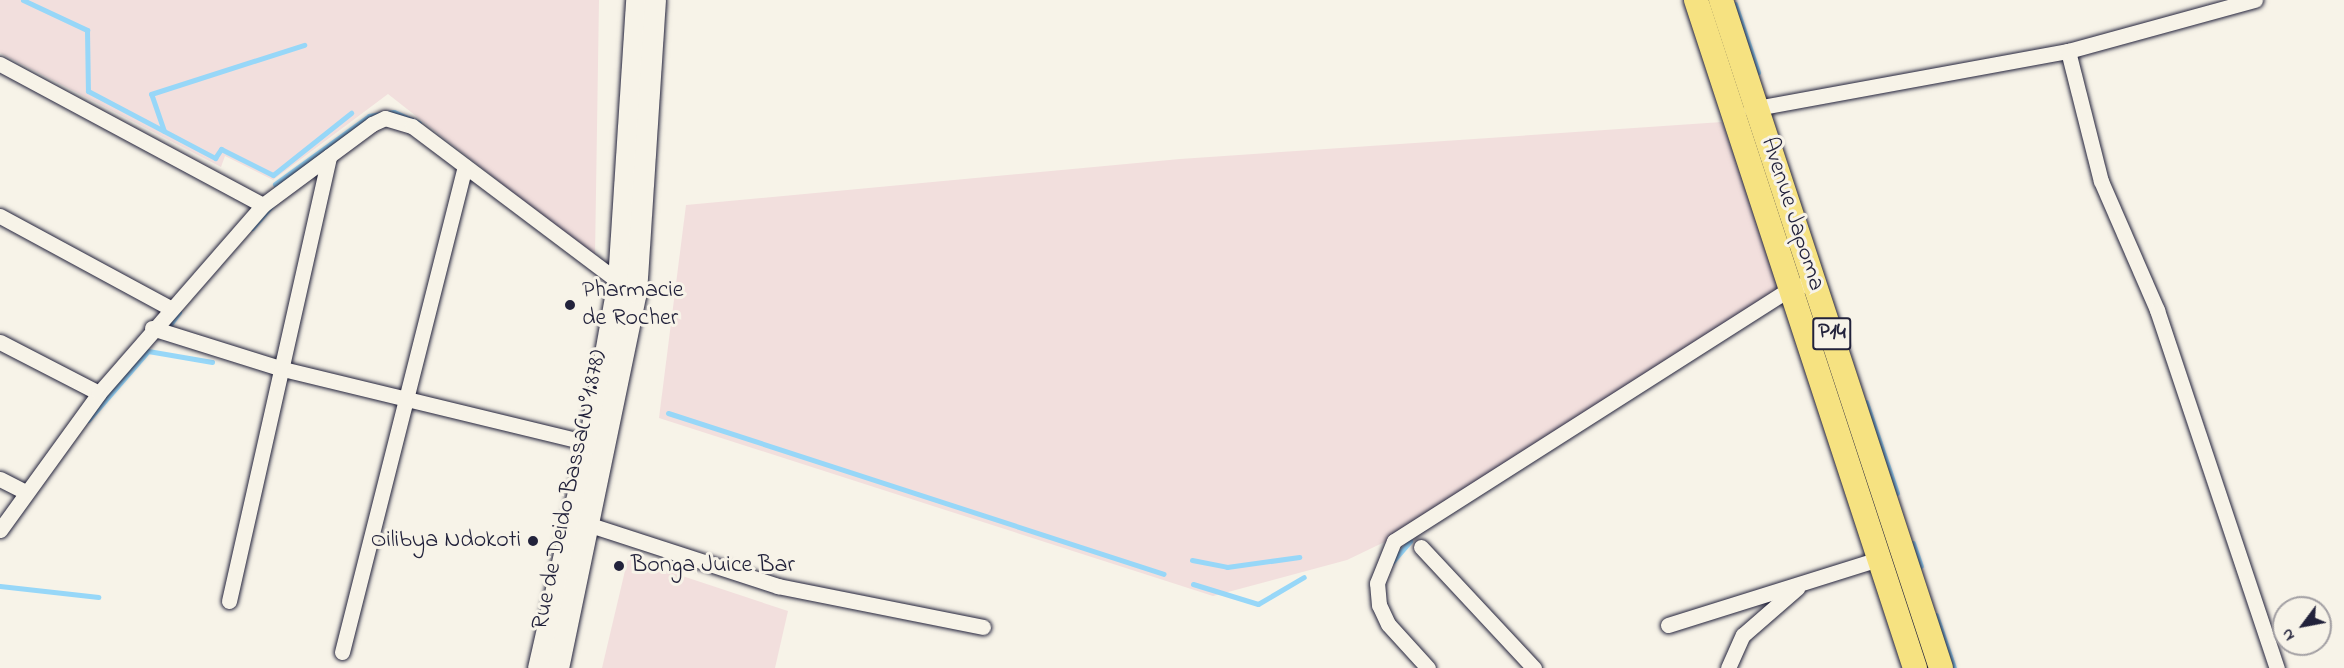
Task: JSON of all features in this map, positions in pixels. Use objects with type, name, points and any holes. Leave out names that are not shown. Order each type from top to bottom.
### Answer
[{"type":"main road","points":[[538,668],[598,445],[618,281],[636,0]]},
{"type":"main road","name":"Rue de Deido Bassa(N°1.878)","points":[[558,668],[590,525],[598,445],[638,274],[655,0]]},
{"type":"main road","name":"Avenue Japoma","points":[[1696,0],[1915,668]]},
{"type":"main road","name":"Avenue Japoma","points":[[1721,0],[1941,668]]},
{"type":"street","points":[[1733,113],[2068,51],[2254,0]]},
{"type":"street","points":[[2068,51],[2101,181],[2157,310],[2277,668]]},
{"type":"street","points":[[0,64],[263,205]]},
{"type":"street","points":[[0,530],[99,393],[152,328],[263,205],[385,118],[412,126],[618,281]]},
{"type":"street","points":[[229,601],[283,369],[329,156]]},
{"type":"street","points":[[342,652],[403,398],[465,166]]},
{"type":"street","points":[[0,216],[170,308]]},
{"type":"street","points":[[1428,668],[1388,624],[1378,605],[1377,583],[1394,541],[1790,290],[1814,281]]},
{"type":"street","points":[[152,328],[283,369],[598,445]]},
{"type":"street","points":[[0,342],[99,393]]},
{"type":"street","points":[[0,479],[26,492]]},
{"type":"street","points":[[590,525],[778,586],[983,627]]},
{"type":"street","points":[[1421,547],[1534,668]]},
{"type":"street","points":[[1668,625],[1879,559]]},
{"type":"street","points":[[1728,668],[1743,634],[1803,583]]},
{"type":"shaded area","points":[[0,0],[599,0],[595,257],[388,94],[273,180],[225,156],[221,167],[0,53]]},
{"type":"shaded area","points":[[1722,122],[1784,294],[1399,535],[1347,560],[1213,596],[659,418],[686,205],[1180,159]]},
{"type":"shaded area","points":[[628,558],[788,611],[775,668],[602,668]]},
{"type":"waterway","points":[[23,0],[87,30],[88,91],[215,158],[221,149],[273,175],[351,113]]},
{"type":"waterway","points":[[1735,4],[1758,72]]},
{"type":"waterway","points":[[164,131],[151,94],[304,45]]},
{"type":"waterway","points":[[275,184],[369,116],[394,112],[419,123]]},
{"type":"waterway","points":[[252,228],[278,198]]},
{"type":"waterway","points":[[169,326],[179,312]]},
{"type":"waterway","points":[[88,420],[148,351],[212,362]]},
{"type":"waterway","points":[[1866,402],[1897,493]]},
{"type":"waterway","points":[[668,413],[1164,574]]},
{"type":"waterway","points":[[1392,562],[1410,541]]},
{"type":"waterway","points":[[1913,543],[1921,566]]},
{"type":"waterway","points":[[1192,560],[1227,567],[1299,557]]},
{"type":"waterway","points":[[1193,584],[1258,604],[1304,577]]},
{"type":"waterway","points":[[0,586],[98,597]]},
{"type":"waterway","points":[[1936,615],[1954,668]]},
{"type":"place","name":"Pharmacie de Rocher","points":[[570,305]]},
{"type":"place","name":"Oilibya Ndokoti","points":[[533,541]]},
{"type":"place","name":"Bonga Juice Bar","points":[[619,566]]}]
